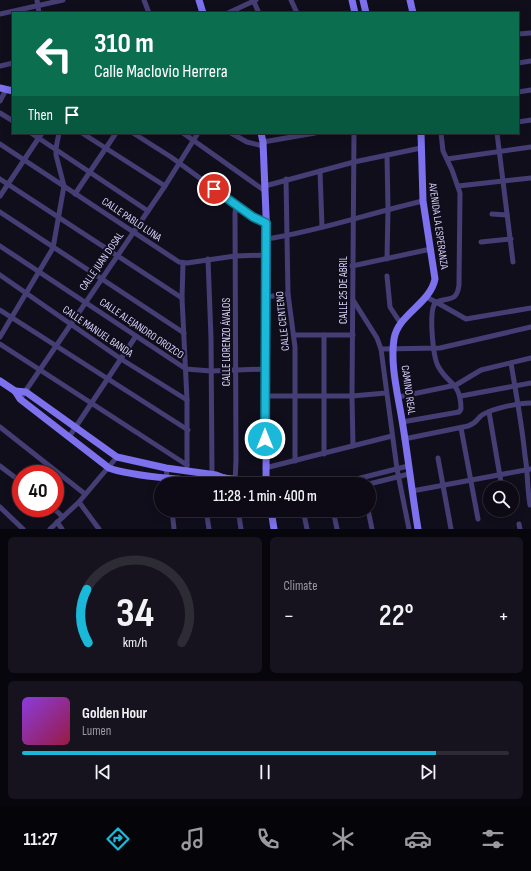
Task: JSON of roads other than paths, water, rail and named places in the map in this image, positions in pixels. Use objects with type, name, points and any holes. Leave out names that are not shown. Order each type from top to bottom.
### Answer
[{"type":"street","points":[[0,14],[37,2],[63,0]]},
{"type":"street","points":[[144,0],[149,12]]},
{"type":"street","points":[[199,0],[203,12]]},
{"type":"street","points":[[239,11],[254,0],[259,12]]},
{"type":"street","points":[[291,0],[297,12]]},
{"type":"street","points":[[352,0],[355,12]]},
{"type":"street","points":[[363,0],[366,12]]},
{"type":"street","points":[[410,0],[413,12]]},
{"type":"street","points":[[37,2],[39,12]]},
{"type":"street","points":[[519,34],[531,33]]},
{"type":"street","points":[[519,63],[531,61]]},
{"type":"street","points":[[0,66],[12,63]]},
{"type":"street","points":[[0,101],[6,90]]},
{"type":"street","points":[[519,92],[531,90]]},
{"type":"street","points":[[0,113],[12,120]]},
{"type":"street","points":[[519,122],[531,120]]},
{"type":"street","points":[[0,337],[53,248],[64,186],[56,148],[59,134]]},
{"type":"street","points":[[84,134],[165,186]]},
{"type":"street","points":[[75,194],[115,134]]},
{"type":"street","points":[[135,134],[179,163],[236,205],[260,221],[266,223]]},
{"type":"street","points":[[184,134],[265,188]]},
{"type":"street","name":"CALLE JUAN DOSAL","points":[[20,399],[165,186],[197,134]]},
{"type":"street","points":[[233,134],[247,142],[263,144],[309,134]]},
{"type":"street","points":[[261,134],[263,144],[266,223],[266,477]]},
{"type":"street","name":"CALLE 25 DE ABRIL","points":[[353,446],[352,266],[354,134]]},
{"type":"street","name":"AVENIDA LA ESPERANZA","points":[[421,134],[423,201],[435,279],[431,291],[426,297]]},
{"type":"street","points":[[402,422],[458,412],[461,410],[461,396],[456,385],[440,368],[434,349],[433,305],[436,302],[457,296],[459,285],[458,186],[444,151],[441,134]]},
{"type":"street","points":[[497,134],[513,262]]},
{"type":"street","points":[[0,196],[40,136],[148,211]]},
{"type":"street","name":"CALLE PABLO LUNA","points":[[0,144],[183,263]]},
{"type":"street","points":[[265,188],[286,179],[354,162],[421,148]]},
{"type":"street","points":[[447,159],[531,148]]},
{"type":"street","points":[[386,155],[388,208],[387,259]]},
{"type":"street","points":[[320,171],[322,227]]},
{"type":"street","points":[[458,186],[531,178]]},
{"type":"street","points":[[0,179],[182,298]]},
{"type":"street","name":"CALLE CENTENO","points":[[286,179],[288,294],[295,335],[294,461]]},
{"type":"street","points":[[266,239],[288,236],[388,208],[423,201]]},
{"type":"street","name":"CALLE LORENZO ÁVALOS","points":[[235,477],[237,370],[235,256],[236,205]]},
{"type":"street","points":[[0,212],[184,333]]},
{"type":"street","points":[[492,214],[507,215]]},
{"type":"street","points":[[481,242],[511,240]]},
{"type":"street","name":"CALLE ALEJANDRO OROZCO","points":[[0,246],[186,369],[211,371],[266,369]]},
{"type":"street","points":[[352,266],[431,248]]},
{"type":"street","points":[[187,468],[188,430],[182,298],[183,263],[235,256],[266,255]]},
{"type":"street","points":[[0,344],[93,404],[187,468],[212,477],[208,259]]},
{"type":"street","name":"CALLE MANUEL BANDA","points":[[0,275],[70,325],[187,400]]},
{"type":"street","points":[[387,276],[390,307],[400,324]]},
{"type":"street","points":[[266,297],[288,294]]},
{"type":"street","points":[[426,297],[466,318],[531,308]]},
{"type":"street","name":"CAMINO REAL","points":[[418,529],[398,397],[393,350],[394,338],[400,324],[426,297]]},
{"type":"street","name":"CAMINO REAL","points":[[353,299],[377,338],[381,349],[398,477],[409,529]]},
{"type":"street","points":[[0,310],[188,430]]},
{"type":"street","points":[[381,349],[434,349],[531,327]]},
{"type":"street","points":[[295,335],[353,335]]},
{"type":"street","points":[[324,335],[324,454]]},
{"type":"street","points":[[69,437],[93,404],[136,336]]},
{"type":"street","points":[[398,397],[456,385],[481,370],[531,358]]},
{"type":"street","points":[[511,363],[529,469],[526,485],[530,505]]},
{"type":"street","points":[[0,381],[15,391],[20,399],[109,468],[154,478]]},
{"type":"street","points":[[461,396],[531,383]]},
{"type":"street","points":[[15,391],[26,392],[76,429],[118,457],[166,468],[187,468]]},
{"type":"street","points":[[265,396],[352,396],[386,393]]},
{"type":"street","points":[[404,439],[461,428],[473,424],[482,415],[489,412],[519,404],[531,403]]},
{"type":"street","points":[[489,412],[501,481]]},
{"type":"street","points":[[0,427],[85,494]]},
{"type":"street","points":[[461,428],[478,518]]},
{"type":"street","points":[[265,468],[392,436]]},
{"type":"street","points":[[64,516],[79,502],[118,457]]},
{"type":"street","points":[[438,458],[451,529]]},
{"type":"street","points":[[0,466],[12,475]]},
{"type":"street","points":[[365,477],[408,466]]},
{"type":"street","points":[[166,468],[167,477]]},
{"type":"street","points":[[412,491],[472,481],[529,469]]},
{"type":"street","points":[[376,482],[409,474]]},
{"type":"street","points":[[79,502],[99,529]]},
{"type":"street","points":[[0,507],[23,529]]},
{"type":"street","points":[[50,529],[63,517]]},
{"type":"street","points":[[173,517],[174,529]]},
{"type":"street","points":[[207,517],[209,529]]},
{"type":"street","points":[[239,517],[241,529]]},
{"type":"street","points":[[272,517],[274,529]]},
{"type":"street","points":[[304,517],[307,529]]},
{"type":"street","points":[[334,517],[337,529]]},
{"type":"street","points":[[369,517],[372,529]]},
{"type":"street","points":[[57,522],[62,529]]}]
